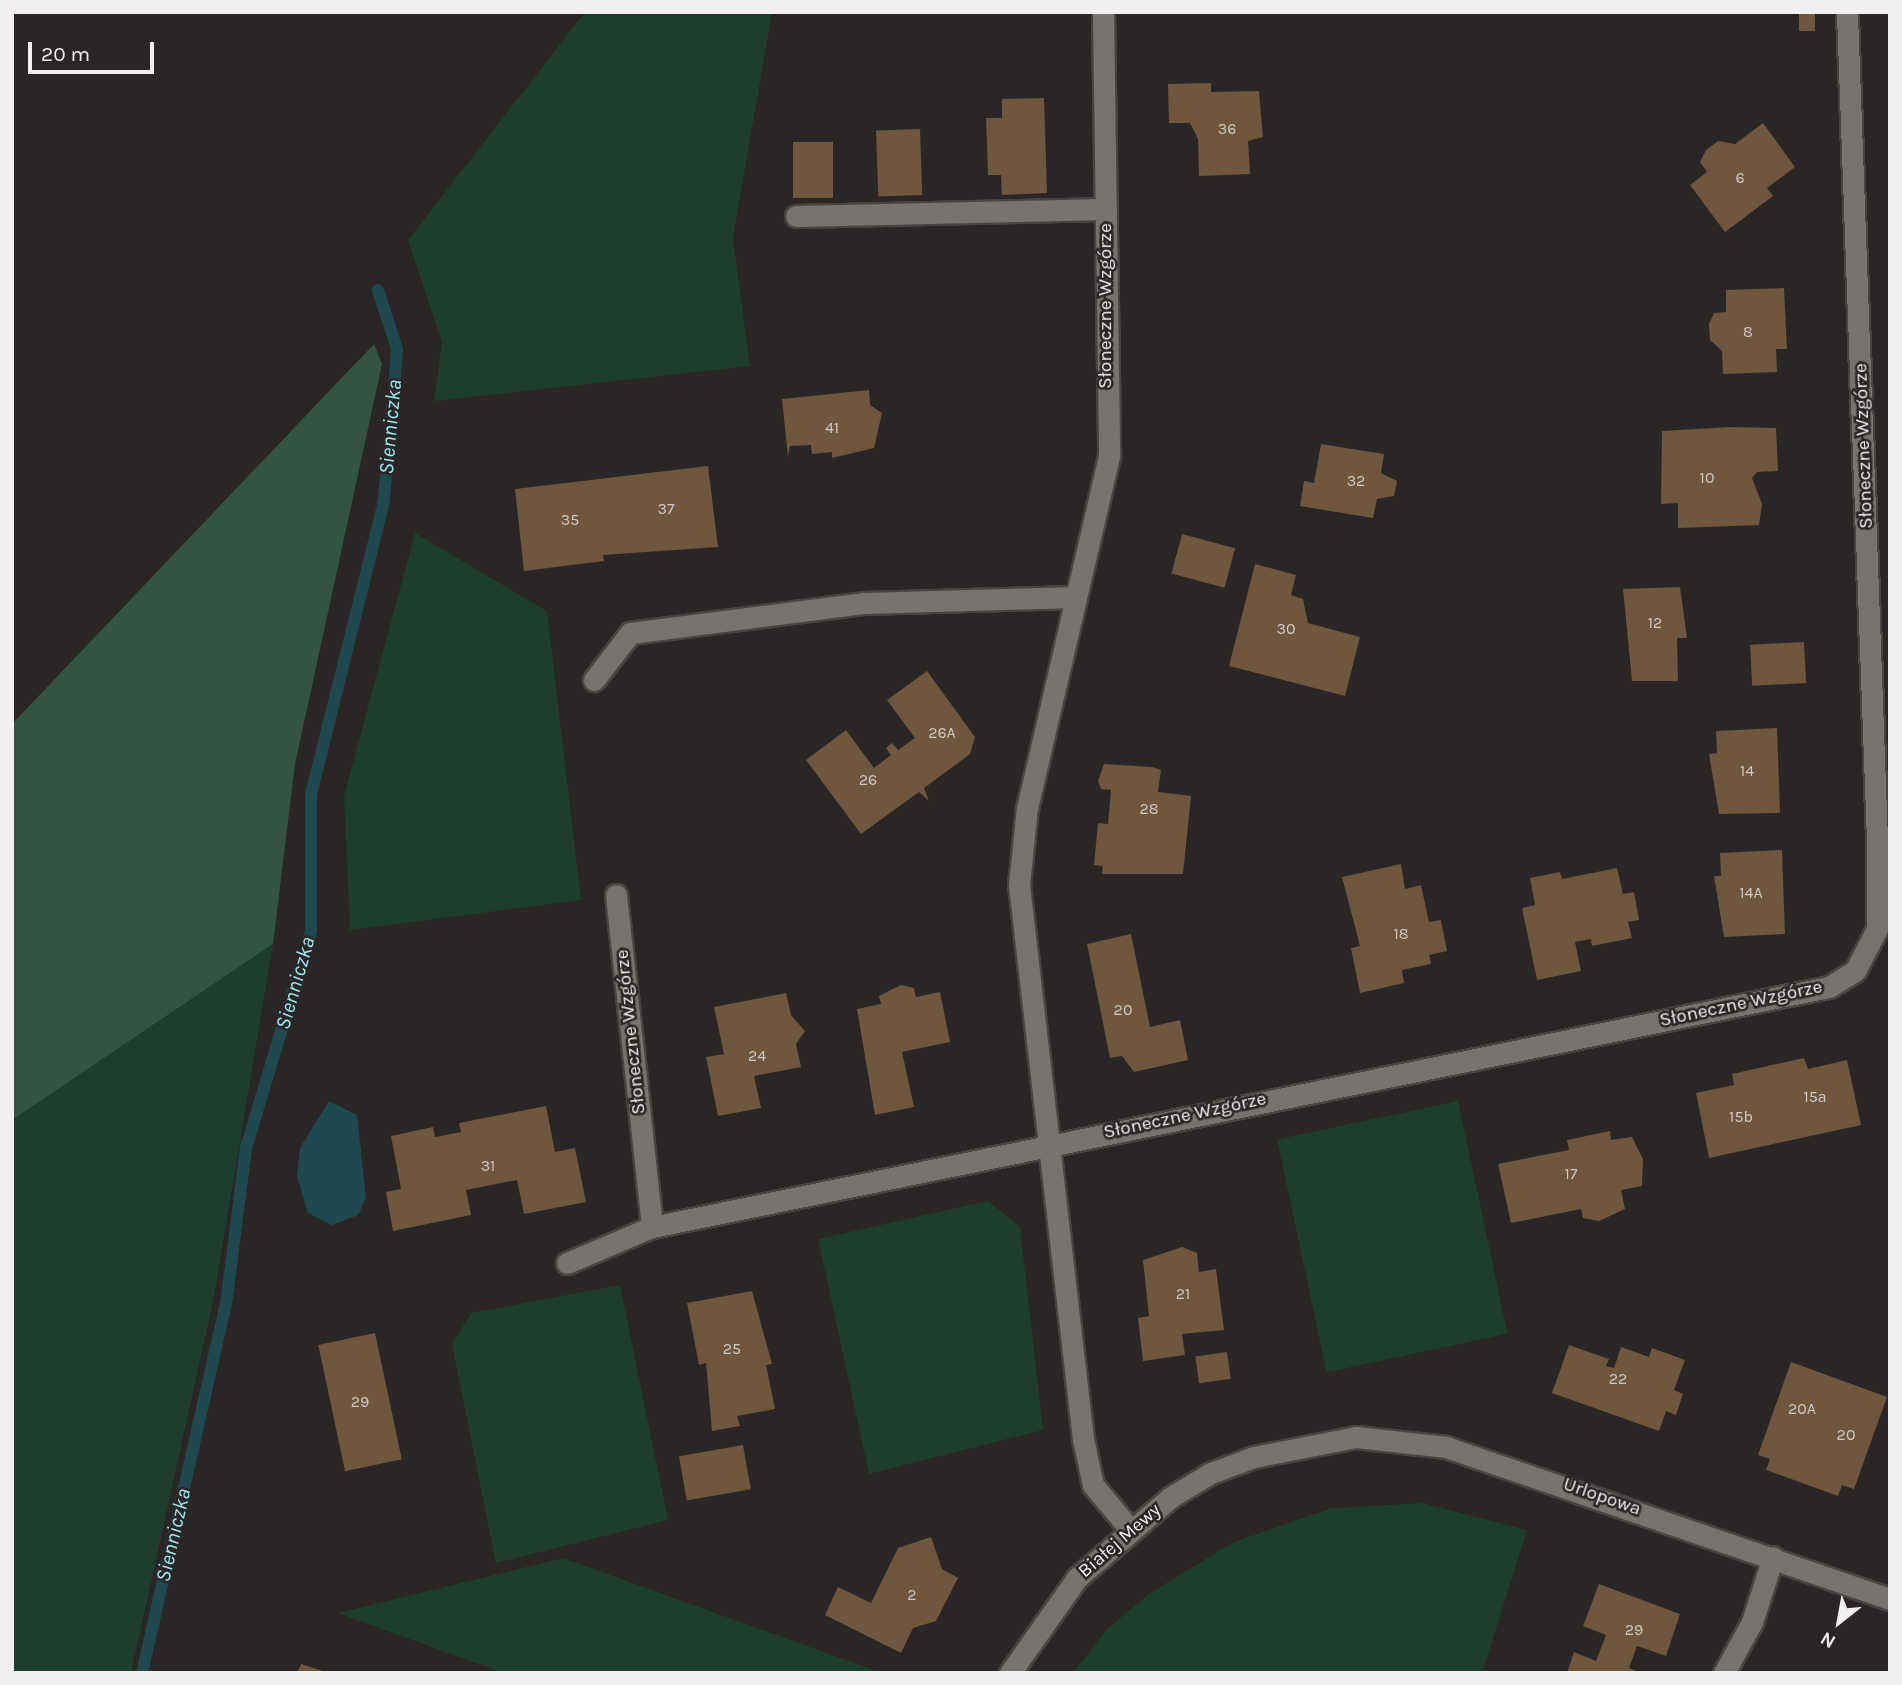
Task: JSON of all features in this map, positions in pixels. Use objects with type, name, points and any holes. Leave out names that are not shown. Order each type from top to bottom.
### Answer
[{"type":"street","name":"Słoneczne Wzgórze","points":[[1103,12],[1109,456],[1027,807],[1019,885],[1048,1144],[1090,1473],[1129,1528]]},
{"type":"street","name":"Słoneczne Wzgórze","points":[[616,895],[653,1227],[1048,1144],[1829,987],[1871,951],[1877,841],[1847,12]]},
{"type":"street","points":[[796,216],[1106,209]]},
{"type":"street","points":[[594,680],[630,633],[863,603],[1075,597]]},
{"type":"street","points":[[567,1264],[653,1227]]},
{"type":"street","name":"Urlopowa","points":[[1307,1444],[1380,1438],[1446,1447],[1773,1557],[1890,1600]]},
{"type":"street","name":"Białej Mewy","points":[[1010,1673],[1077,1578],[1129,1528],[1210,1472],[1307,1444]]},
{"type":"street","points":[[1724,1673],[1752,1622],[1773,1557]]},
{"type":"green space","points":[[585,12],[772,12],[733,238],[750,366],[434,401],[442,342],[408,240]]},
{"type":"green space","points":[[374,344],[382,364],[295,764],[273,944],[12,1120],[12,724]]},
{"type":"green space","points":[[415,533],[547,611],[581,900],[350,930],[344,796]]},
{"type":"green space","points":[[273,944],[214,1297],[131,1673],[12,1673],[12,1120]]},
{"type":"green space","points":[[1458,1101],[1507,1334],[1327,1372],[1277,1139]]},
{"type":"green space","points":[[988,1201],[1020,1227],[1043,1430],[869,1474],[818,1239]]},
{"type":"green space","points":[[620,1285],[668,1520],[496,1563],[452,1344],[471,1313]]},
{"type":"green space","points":[[1422,1503],[1527,1530],[1482,1673],[1073,1673],[1106,1630],[1150,1593],[1234,1542],[1332,1508]]},
{"type":"green space","points":[[563,1558],[882,1673],[503,1673],[338,1613]]},
{"type":"water","points":[[329,1101],[357,1115],[366,1198],[358,1215],[332,1225],[308,1213],[297,1176],[300,1148]]},
{"type":"building","points":[[1799,14],[1815,14],[1815,31],[1799,31]]},
{"type":"building","points":[[1211,83],[1211,92],[1259,91],[1263,137],[1248,141],[1250,174],[1199,176],[1198,139],[1190,123],[1169,123],[1168,84]]},
{"type":"building","points":[[1044,98],[1047,193],[1002,195],[1001,175],[988,175],[986,118],[1002,118],[1002,99]]},
{"type":"building","points":[[1763,123],[1795,167],[1767,188],[1773,196],[1725,232],[1690,185],[1707,172],[1700,162],[1706,150],[1718,141],[1735,144]]},
{"type":"building","points":[[920,129],[922,195],[878,196],[876,131]]},
{"type":"building","points":[[793,142],[833,142],[833,198],[793,198]]},
{"type":"building","points":[[1784,288],[1787,349],[1776,349],[1777,372],[1723,374],[1722,351],[1710,340],[1709,324],[1714,313],[1726,312],[1726,290]]},
{"type":"building","points":[[869,390],[870,405],[882,413],[874,448],[832,458],[832,452],[812,454],[811,445],[790,446],[788,457],[782,399]]},
{"type":"building","points":[[1731,427],[1776,428],[1778,471],[1757,472],[1752,478],[1762,504],[1759,525],[1678,528],[1678,503],[1661,504],[1662,431]]},
{"type":"building","points":[[1321,444],[1384,454],[1381,473],[1397,481],[1394,496],[1377,499],[1373,518],[1300,506],[1304,481],[1314,483]]},
{"type":"building","points":[[708,466],[718,547],[603,555],[604,561],[524,571],[515,489]]},
{"type":"building","points":[[1182,534],[1235,548],[1225,588],[1171,574]]},
{"type":"building","points":[[1255,564],[1296,575],[1291,595],[1303,599],[1308,623],[1360,637],[1345,696],[1229,666]]},
{"type":"building","points":[[1680,587],[1687,638],[1677,638],[1678,681],[1632,681],[1623,589]]},
{"type":"building","points":[[1804,642],[1806,683],[1752,686],[1750,645]]},
{"type":"building","points":[[927,671],[975,737],[970,754],[924,788],[929,801],[919,792],[861,834],[806,760],[846,730],[874,768],[891,755],[886,748],[892,743],[898,750],[915,738],[887,700]]},
{"type":"building","points":[[1777,728],[1780,813],[1719,814],[1709,754],[1717,753],[1716,731]]},
{"type":"building","points":[[1104,764],[1161,770],[1158,792],[1191,796],[1183,874],[1102,874],[1103,866],[1094,865],[1098,823],[1108,824],[1111,790],[1101,789],[1098,781]]},
{"type":"building","points":[[1782,850],[1785,934],[1724,937],[1714,876],[1721,876],[1720,853]]},
{"type":"building","points":[[1401,864],[1405,889],[1421,885],[1429,922],[1441,920],[1447,951],[1429,955],[1431,964],[1402,970],[1404,983],[1360,993],[1351,948],[1360,946],[1342,877]]},
{"type":"building","points":[[1617,868],[1623,894],[1634,892],[1639,920],[1628,922],[1632,938],[1592,946],[1591,939],[1575,942],[1581,971],[1537,980],[1522,908],[1535,905],[1530,878],[1560,872],[1562,879]]},
{"type":"building","points":[[1131,934],[1150,1027],[1180,1020],[1188,1060],[1134,1072],[1122,1056],[1110,1058],[1087,944]]},
{"type":"building","points":[[901,985],[914,988],[916,997],[940,992],[950,1042],[902,1052],[914,1107],[875,1115],[857,1009],[881,1004],[879,996]]},
{"type":"building","points":[[786,993],[791,1015],[805,1031],[796,1044],[801,1067],[754,1076],[761,1108],[718,1116],[706,1057],[724,1054],[714,1007]]},
{"type":"building","points":[[1804,1058],[1808,1069],[1847,1060],[1861,1125],[1709,1158],[1696,1093],[1734,1085],[1732,1074]]},
{"type":"building","points":[[546,1106],[555,1152],[575,1148],[586,1202],[524,1214],[517,1180],[466,1190],[471,1215],[393,1231],[386,1192],[401,1189],[391,1136],[433,1127],[435,1137],[461,1132],[459,1123]]},
{"type":"building","points":[[1610,1131],[1611,1140],[1632,1137],[1643,1159],[1642,1186],[1621,1190],[1625,1209],[1599,1221],[1583,1218],[1581,1209],[1511,1223],[1498,1164],[1569,1150],[1567,1140]]},
{"type":"building","points":[[1182,1247],[1197,1253],[1199,1272],[1216,1269],[1224,1330],[1182,1334],[1185,1355],[1143,1361],[1138,1318],[1149,1316],[1143,1260]]},
{"type":"building","points":[[752,1291],[772,1364],[766,1365],[775,1409],[737,1416],[740,1426],[712,1431],[706,1363],[699,1365],[687,1303]]},
{"type":"building","points":[[375,1333],[402,1459],[345,1471],[318,1345]]},
{"type":"building","points":[[1569,1345],[1609,1359],[1606,1366],[1614,1368],[1621,1347],[1649,1357],[1652,1348],[1685,1360],[1674,1390],[1683,1394],[1676,1415],[1666,1411],[1659,1431],[1552,1393]]},
{"type":"building","points":[[1227,1352],[1231,1379],[1199,1383],[1195,1356]]},
{"type":"building","points":[[1791,1362],[1887,1397],[1854,1489],[1842,1485],[1838,1496],[1766,1470],[1770,1459],[1758,1455]]},
{"type":"building","points":[[743,1445],[751,1489],[687,1501],[679,1456]]},
{"type":"building","points":[[931,1537],[942,1569],[958,1578],[936,1621],[913,1628],[901,1653],[825,1615],[838,1587],[871,1603],[898,1548]]},
{"type":"building","points":[[1599,1584],[1680,1614],[1666,1656],[1637,1646],[1629,1668],[1640,1673],[1567,1673],[1574,1652],[1596,1661],[1606,1635],[1583,1626]]},
{"type":"building","points":[[301,1664],[326,1672],[326,1673],[297,1673]]},
{"type":"waterway","name":"Sienniczka","points":[[142,1673],[226,1304],[246,1148],[311,931],[311,794],[383,506],[389,451],[397,349],[378,290]]}]
